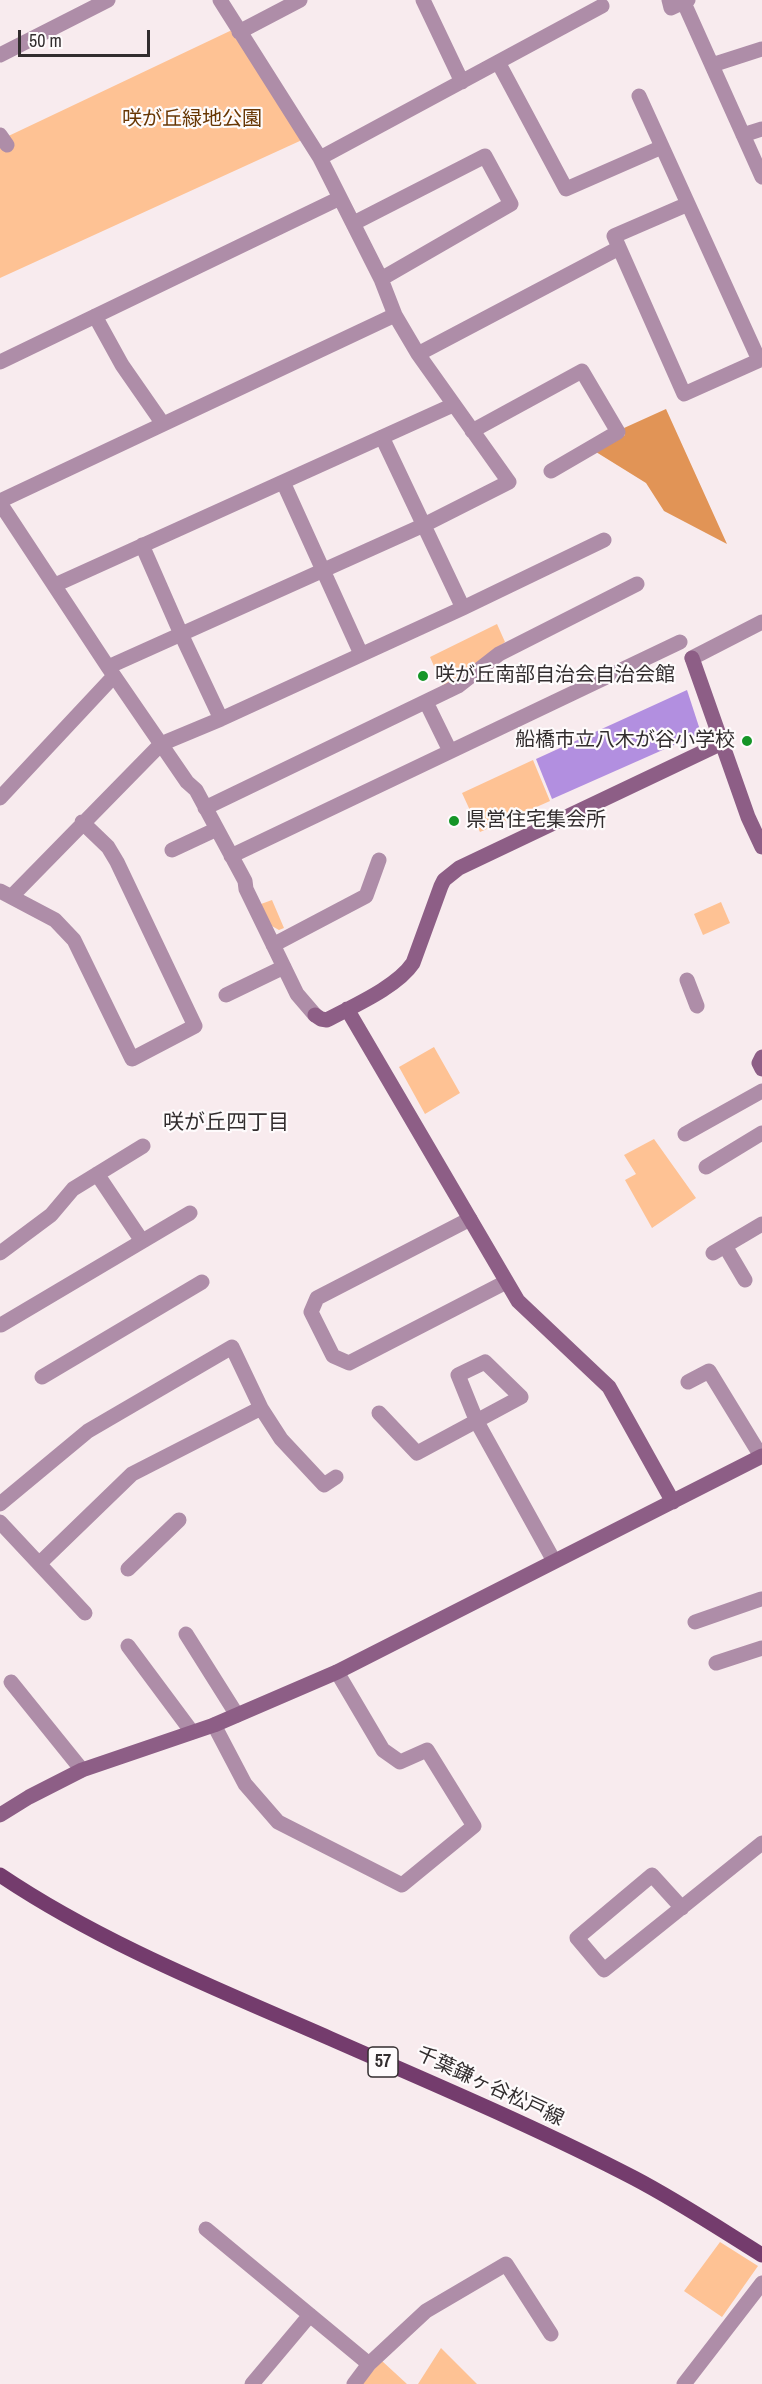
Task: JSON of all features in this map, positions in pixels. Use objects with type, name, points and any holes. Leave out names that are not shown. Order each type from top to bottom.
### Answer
[{"type":"main road","name":"千葉鎌ヶ谷松戸線","points":[[0,1875],[56,1910],[120,1943],[526,2126],[634,2178],[762,2255]]},
{"type":"street","points":[[0,55],[108,0]]},
{"type":"street","points":[[0,798],[111,671],[181,634],[424,525],[509,482],[418,354],[395,315],[381,279],[320,158],[220,0]]},
{"type":"street","points":[[239,32],[300,0]]},
{"type":"street","points":[[423,0],[462,82]]},
{"type":"street","points":[[680,1],[762,177]]},
{"type":"street","points":[[320,158],[602,6]]},
{"type":"street","points":[[711,65],[762,49]]},
{"type":"street","points":[[498,62],[566,189],[662,147]]},
{"type":"street","points":[[639,96],[760,360],[684,394],[614,236],[688,204]]},
{"type":"street","points":[[743,135],[762,129]]},
{"type":"street","points":[[354,223],[485,156],[511,204],[381,279]]},
{"type":"street","points":[[0,362],[340,198]]},
{"type":"street","points":[[418,354],[619,248]]},
{"type":"street","points":[[395,315],[0,502],[111,671],[187,782],[196,790],[231,856],[297,994],[321,1019],[327,1020],[347,1010],[407,971],[413,963],[444,880],[459,868],[722,743]]},
{"type":"street","points":[[95,316],[122,365],[163,424]]},
{"type":"street","points":[[472,431],[582,370],[618,432],[551,471]]},
{"type":"street","points":[[54,585],[453,405]]},
{"type":"street","points":[[382,437],[463,608]]},
{"type":"street","points":[[283,482],[361,654]]},
{"type":"street","points":[[82,822],[108,847],[117,862],[195,1026],[132,1059],[74,940],[55,920],[5,894],[161,744],[221,719],[463,608],[604,540]]},
{"type":"street","points":[[142,545],[221,719]]},
{"type":"street","points":[[206,808],[458,686],[499,654],[637,584]]},
{"type":"street","points":[[762,622],[692,658],[748,816],[762,847]]},
{"type":"street","points":[[231,856],[680,642]]},
{"type":"street","points":[[426,702],[450,751]]},
{"type":"street","points":[[172,850],[217,829]]},
{"type":"street","points":[[273,945],[366,896],[379,860]]},
{"type":"street","points":[[226,995],[284,967]]},
{"type":"street","points":[[687,980],[697,1005]]},
{"type":"street","points":[[347,1010],[518,1302],[609,1388],[673,1502]]},
{"type":"street","points":[[762,1057],[759,1063],[762,1069]]},
{"type":"street","points":[[685,1134],[762,1091]]},
{"type":"street","points":[[706,1167],[762,1133]]},
{"type":"street","points":[[0,1253],[51,1215],[73,1189],[143,1146]]},
{"type":"street","points":[[97,1174],[142,1241]]},
{"type":"street","points":[[1,1324],[190,1213]]},
{"type":"street","points":[[470,1220],[317,1298],[311,1312],[333,1356],[349,1363],[506,1282]]},
{"type":"street","points":[[745,1280],[719,1250],[762,1224]]},
{"type":"street","points":[[42,1377],[202,1282]]},
{"type":"street","points":[[0,1504],[88,1431],[232,1347],[261,1408],[281,1439],[324,1485],[336,1477]]},
{"type":"street","points":[[0,1815],[29,1797],[82,1770],[214,1725],[337,1672],[762,1456],[709,1371],[688,1382]]},
{"type":"street","points":[[40,1563],[132,1474],[261,1408]]},
{"type":"street","points":[[379,1413],[417,1453],[477,1422],[554,1561]]},
{"type":"street","points":[[128,1569],[180,1520]]},
{"type":"street","points":[[0,1522],[85,1613]]},
{"type":"street","points":[[695,1622],[761,1599]]},
{"type":"street","points":[[186,1634],[237,1715]]},
{"type":"street","points":[[128,1646],[192,1732]]},
{"type":"street","points":[[716,1663],[762,1648]]},
{"type":"street","points":[[214,1725],[245,1784],[278,1822],[402,1885],[474,1826],[427,1750],[400,1762],[383,1750],[337,1672]]},
{"type":"street","points":[[11,1682],[82,1770]]},
{"type":"street","points":[[682,1908],[652,1875],[577,1938],[604,1970],[682,1908],[762,1843]]},
{"type":"street","points":[[206,2229],[369,2364]]},
{"type":"street","points":[[354,2384],[369,2364],[426,2311],[506,2264],[551,2334]]},
{"type":"street","points":[[684,2384],[762,2283]]},
{"type":"street","points":[[252,2384],[310,2315]]},
{"type":"green space","name":"咲が丘緑地公園","points":[[232,30],[302,140],[0,278],[0,140]]},
{"type":"green space","points":[[497,624],[505,642],[443,687],[430,657]]},
{"type":"green space","points":[[533,760],[550,801],[480,832],[462,793]]},
{"type":"green space","points":[[272,900],[284,928],[279,930],[270,925],[261,904]]},
{"type":"green space","points":[[721,902],[730,923],[703,935],[694,914]]},
{"type":"green space","points":[[434,1047],[460,1093],[425,1114],[399,1067]]},
{"type":"green space","points":[[654,1139],[696,1198],[652,1228],[625,1180],[636,1174],[624,1155]]},
{"type":"green space","points":[[720,2242],[758,2266],[722,2317],[684,2291]]},
{"type":"green space","points":[[441,2348],[477,2384],[418,2384]]},
{"type":"green space","points":[[382,2361],[407,2384],[360,2384]]},
{"type":"shaded area","points":[[666,409],[727,544],[664,511],[646,483],[596,452],[625,435],[624,428]]},
{"type":"shaded area","points":[[687,690],[701,733],[552,799],[536,759]]},
{"type":"place","name":"咲が丘南部自治会自治会館","points":[[423,676]]},
{"type":"place","name":"船橋市立八木が谷小学校","points":[[747,741]]},
{"type":"place","name":"県営住宅集会所","points":[[454,821]]},
{"type":"district","name":"咲が丘四丁目","points":[[226,1123]]}]
